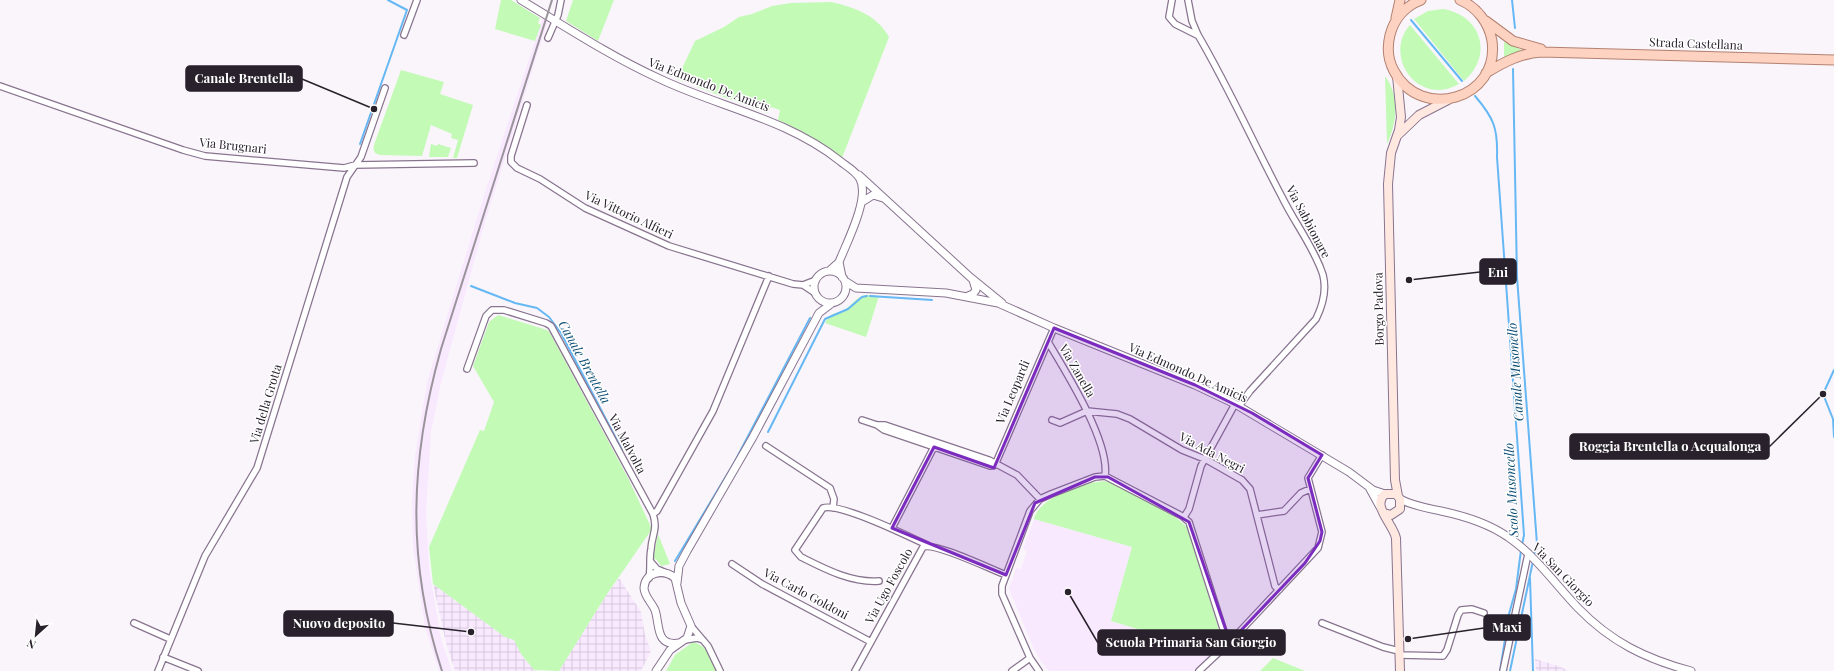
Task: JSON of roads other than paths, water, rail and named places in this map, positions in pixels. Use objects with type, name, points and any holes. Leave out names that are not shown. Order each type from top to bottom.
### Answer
[{"type":"main road","points":[[1400,0],[1396,21],[1389,39],[1388,49],[1392,68],[1410,90],[1419,95],[1433,99],[1448,100],[1466,93],[1474,88],[1486,73],[1491,60],[1492,46],[1491,36],[1484,19]]},
{"type":"main road","points":[[1396,21],[1409,6],[1421,0]]},
{"type":"main road","name":"Strada Castellana","points":[[1460,0],[1471,6],[1484,19],[1513,41],[1530,47],[1556,51],[1834,60]]},
{"type":"main road","name":"Strada Castellana","points":[[1486,73],[1506,61],[1522,55],[1556,51]]},
{"type":"main road","name":"Borgo Padova","points":[[1397,76],[1401,114],[1390,160],[1388,184],[1395,480],[1399,498]]},
{"type":"main road","name":"Borgo Padova","points":[[1396,140],[1402,131],[1419,115],[1448,100]]},
{"type":"main road","points":[[1394,529],[1382,510],[1380,500],[1395,480]]},
{"type":"main road","points":[[1386,494],[1392,493],[1399,498],[1401,506],[1394,520],[1400,671]]},
{"type":"main road","points":[[1382,510],[1391,515],[1398,511]]},
{"type":"street","points":[[404,34],[417,0]]},
{"type":"street","name":"Via Edmondo De Amicis","points":[[521,0],[620,59],[666,82],[790,129],[815,143],[850,169],[970,277],[1010,309]]},
{"type":"street","points":[[548,38],[556,21],[561,0]]},
{"type":"street","points":[[1172,0],[1169,17],[1175,24],[1198,35]]},
{"type":"street","name":"Via Sabbionare","points":[[1184,517],[1189,508],[1204,459],[1237,405],[1316,319],[1322,305],[1325,287],[1323,275],[1317,260],[1282,199],[1198,35],[1192,21],[1188,0]]},
{"type":"street","name":"Via Brugnari","points":[[0,86],[199,155],[344,168],[355,165],[474,163]]},
{"type":"street","name":"Via della Grotta","points":[[158,671],[205,556],[257,468],[347,176],[361,157],[385,88]]},
{"type":"street","name":"Via Vittorio Alfieri","points":[[527,105],[511,156],[512,162],[517,168],[540,179],[585,208],[669,246],[803,285],[816,294]]},
{"type":"street","points":[[819,313],[816,294],[816,280],[819,275],[829,271],[839,262],[862,202],[861,181],[850,169]]},
{"type":"street","points":[[850,169],[855,176],[859,193],[853,225]]},
{"type":"street","points":[[862,202],[873,195],[883,198]]},
{"type":"street","points":[[839,262],[847,287],[844,297]]},
{"type":"street","points":[[829,271],[839,273],[856,288],[946,293],[968,296],[973,294],[976,289],[970,277]]},
{"type":"street","points":[[653,514],[657,512],[713,411],[769,276]]},
{"type":"street","points":[[803,285],[816,280]]},
{"type":"street","points":[[720,671],[703,640],[691,626],[681,603],[677,583],[679,566],[753,437],[819,313],[831,304],[836,303],[856,288]]},
{"type":"street","points":[[816,294],[826,303],[831,304]]},
{"type":"street","name":"Via Edmondo De Amicis","points":[[968,296],[994,302],[1188,382],[1237,405],[1322,455],[1369,487],[1386,494]]},
{"type":"street","name":"Via Malvolta","points":[[467,369],[486,316],[492,310],[504,310],[548,324],[653,514],[656,529],[650,549],[651,562],[649,578]]},
{"type":"street","name":"Via Leopardi","points":[[995,465],[1054,328]]},
{"type":"street","name":"Via Zanella","points":[[1048,342],[1087,411],[1102,453],[1105,465],[1104,476]]},
{"type":"street","name":"Via Zanella","points":[[1052,420],[1060,423],[1087,411]]},
{"type":"street","name":"Via Ada Negri","points":[[1087,411],[1102,412],[1130,419],[1182,450],[1204,459],[1247,484],[1257,515],[1275,586],[1279,590]]},
{"type":"street","points":[[862,420],[877,425],[885,425],[935,445],[989,460],[995,465],[1017,475],[1040,499]]},
{"type":"street","points":[[892,528],[935,445]]},
{"type":"street","points":[[766,446],[830,488],[834,499],[833,508]]},
{"type":"street","points":[[1199,671],[1230,642],[1318,548],[1322,532],[1308,478],[1322,455]]},
{"type":"street","points":[[1039,671],[1030,658],[1002,594],[1006,575],[1032,507],[1040,499],[1095,477],[1104,476],[1184,517],[1191,526],[1226,638],[1230,642]]},
{"type":"street","name":"Via Edmondo De Amicis","points":[[1369,487],[1382,510]]},
{"type":"street","points":[[1257,515],[1284,512],[1301,493],[1310,488]]},
{"type":"street","name":"Via San Giorgio","points":[[1399,498],[1414,505],[1472,519],[1504,534],[1525,551],[1579,609],[1610,635],[1642,655],[1691,671]]},
{"type":"street","points":[[1398,511],[1414,505]]},
{"type":"street","points":[[879,582],[867,582],[841,575],[801,557],[796,553],[795,550],[823,508],[833,508],[864,517],[892,528],[927,545]]},
{"type":"street","name":"Via Ugo Foscolo","points":[[855,671],[920,550],[927,545],[942,549],[1006,575]]},
{"type":"street","points":[[1503,671],[1525,551]]},
{"type":"street","points":[[651,562],[672,576],[677,583]]},
{"type":"street","name":"Via Carlo Goldoni","points":[[732,564],[762,584],[871,642]]},
{"type":"street","points":[[679,566],[665,572],[655,573],[649,578],[644,587],[645,593],[656,613],[658,632],[663,639],[670,643],[682,642],[697,638],[703,640]]},
{"type":"street","points":[[1322,623],[1400,653],[1443,656],[1447,650],[1461,610],[1472,609],[1484,613]]},
{"type":"street","points":[[134,623],[170,639]]},
{"type":"street","points":[[656,671],[670,650],[689,635],[691,626]]},
{"type":"street","points":[[662,660],[664,652],[663,639]]},
{"type":"street","points":[[163,657],[198,671]]},
{"type":"street","points":[[1012,671],[1030,658]]},
{"type":"waterway","name":"Canale Brentella","points":[[360,144],[407,10],[388,0]]},
{"type":"waterway","name":"Canale Musonello","points":[[1512,0],[1515,28]]},
{"type":"waterway","name":"Scolo Musoncello","points":[[1411,20],[1462,81]]},
{"type":"waterway","name":"Canale Musonello","points":[[1513,69],[1517,277],[1537,544],[1534,557]]},
{"type":"waterway","name":"Scolo Musoncello","points":[[1475,96],[1491,118],[1494,124],[1497,139],[1497,157],[1524,535],[1522,545]]},
{"type":"waterway","name":"Canale Brentella","points":[[471,286],[515,303],[537,308],[549,317],[561,333],[622,450]]},
{"type":"waterway","points":[[768,432],[825,319],[848,309],[862,297],[867,296]]},
{"type":"waterway","points":[[870,296],[932,300]]},
{"type":"waterway","points":[[675,561],[734,463],[810,318]]},
{"type":"waterway","points":[[1834,370],[1823,394],[1833,419],[1834,437]]},
{"type":"waterway","name":"Scolo Musoncello","points":[[1500,671],[1509,614],[1516,589],[1521,550]]},
{"type":"waterway","name":"Canale Musonello","points":[[1510,671],[1533,561]]},
{"type":"waterway","points":[[1530,578],[1533,671]]},
{"type":"railway","points":[[442,671],[430,630],[422,590],[418,550],[416,510],[418,470],[423,430],[441,349],[552,0]]},
{"type":"place","name":"Canale Brentella","points":[[374,109]]},
{"type":"place","name":"Eni","points":[[1409,280]]},
{"type":"place","name":"Roggia Brentella o Acqualonga","points":[[1823,394]]},
{"type":"place","name":"Scuola Primaria San Giorgio","points":[[1068,592]]},
{"type":"place","name":"Nuovo deposito","points":[[471,632]]},
{"type":"place","name":"Maxi","points":[[1408,639]]}]
